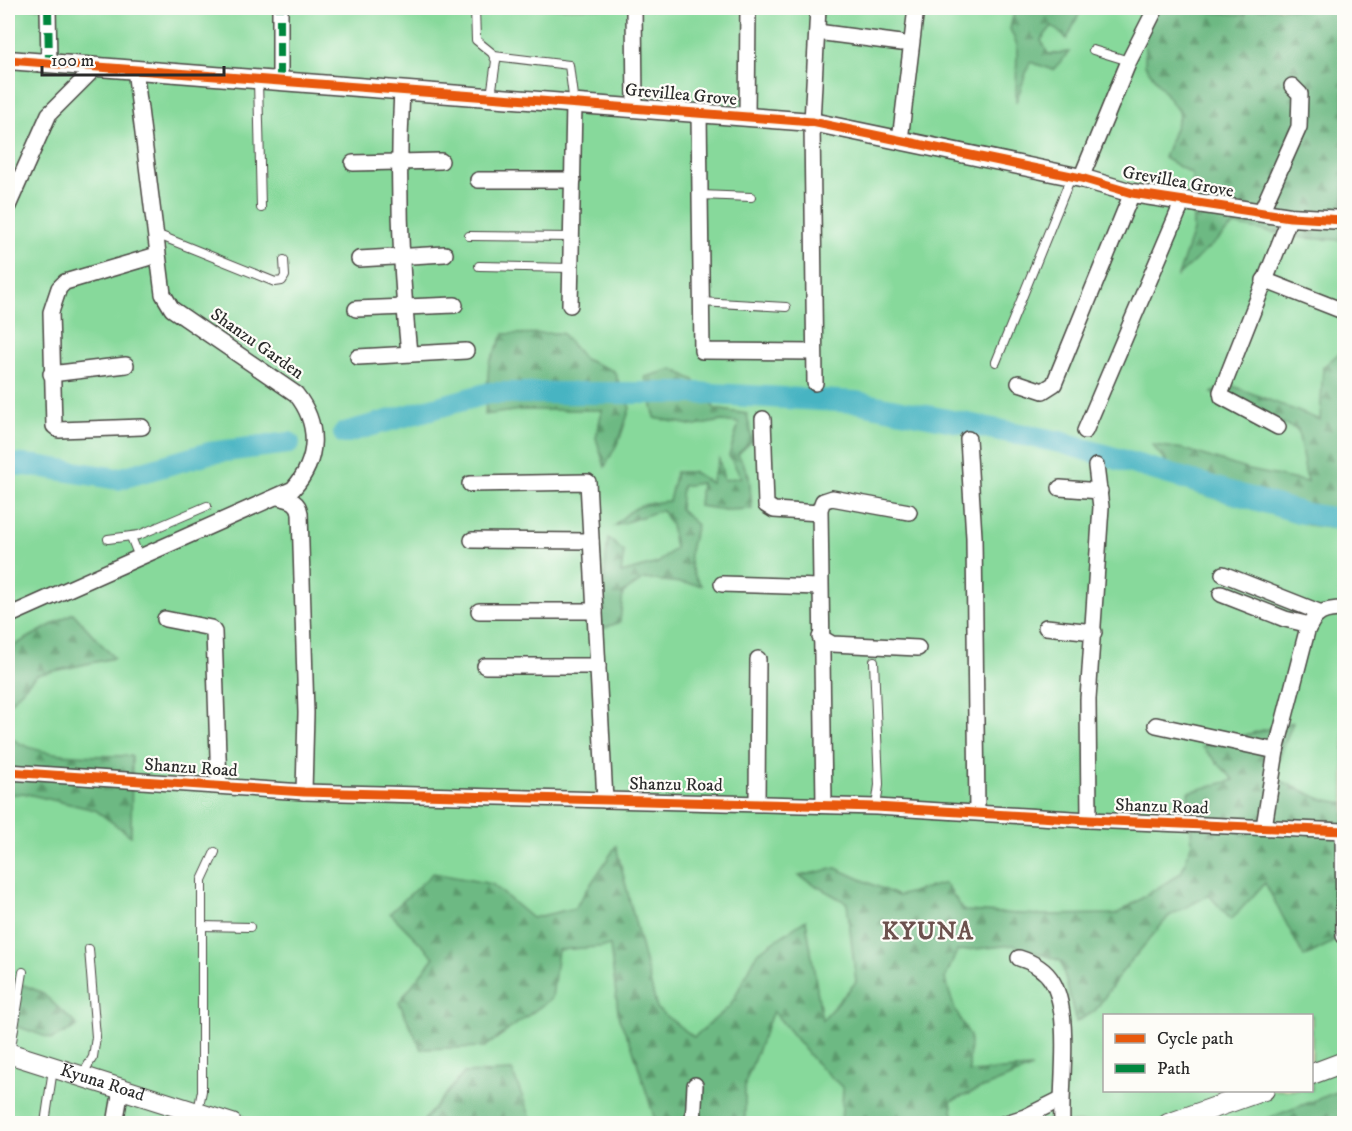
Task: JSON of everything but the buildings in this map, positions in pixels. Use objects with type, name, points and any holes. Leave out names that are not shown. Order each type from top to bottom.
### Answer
[{"type":"main road","name":"Kyuna Road","points":[[8,1058],[54,1067],[202,1118],[232,1124]]},
{"type":"main road","points":[[1313,1073],[1344,1062]]},
{"type":"main road","points":[[1168,1124],[1258,1092]]},
{"type":"street","points":[[48,8],[49,63]]},
{"type":"street","points":[[280,8],[280,80]]},
{"type":"street","points":[[634,8],[636,107]]},
{"type":"street","points":[[747,117],[748,8]]},
{"type":"street","points":[[815,383],[812,122],[818,8]]},
{"type":"street","points":[[900,140],[916,8]]},
{"type":"street","points":[[1077,177],[1129,61],[1156,8]]},
{"type":"street","points":[[817,32],[901,43]]},
{"type":"street","name":"Grevillea Grove","points":[[8,60],[812,122],[1077,177],[1132,193],[1290,217],[1344,220]]},
{"type":"street","points":[[8,206],[49,114],[96,67]]},
{"type":"street","name":"Shanzu Garden","points":[[8,616],[293,489],[303,478],[308,466],[313,442],[308,409],[296,393],[172,309],[163,294],[135,69]]},
{"type":"street","points":[[1261,212],[1299,127],[1300,94],[1292,86]]},
{"type":"street","points":[[402,90],[398,162],[400,256],[409,353]]},
{"type":"street","points":[[570,305],[573,104]]},
{"type":"street","points":[[699,113],[701,349],[705,353],[814,352]]},
{"type":"street","points":[[353,163],[441,161]]},
{"type":"street","points":[[478,180],[573,180]]},
{"type":"street","points":[[1019,383],[1043,391],[1054,384],[1132,193]]},
{"type":"street","points":[[1085,431],[1183,201]]},
{"type":"street","points":[[1278,427],[1222,397],[1221,392],[1290,217]]},
{"type":"street","points":[[359,258],[445,254]]},
{"type":"street","points":[[142,427],[59,430],[54,426],[51,418],[51,312],[59,288],[65,282],[157,255]]},
{"type":"street","points":[[1264,280],[1343,311]]},
{"type":"street","points":[[356,309],[455,305]]},
{"type":"street","points":[[358,357],[466,351]]},
{"type":"street","points":[[51,374],[126,365]]},
{"type":"street","points":[[763,419],[766,505],[774,510],[819,513]]},
{"type":"street","points":[[968,439],[975,537],[977,812]]},
{"type":"street","points":[[1089,820],[1088,699],[1094,632],[1100,491],[1096,466]]},
{"type":"street","points":[[470,484],[588,482],[604,800]]},
{"type":"street","points":[[1060,488],[1100,491]]},
{"type":"street","points":[[278,496],[299,505],[300,513],[306,701],[304,792]]},
{"type":"street","points":[[824,805],[819,513],[823,501],[831,498],[909,512]]},
{"type":"street","points":[[472,540],[591,541]]},
{"type":"street","points":[[1223,574],[1319,612],[1344,609]]},
{"type":"street","points":[[722,584],[819,587]]},
{"type":"street","points":[[1221,594],[1285,619],[1310,625]]},
{"type":"street","points":[[479,611],[595,611]]},
{"type":"street","points":[[1264,827],[1276,751],[1310,625],[1319,612]]},
{"type":"street","name":"Shanzu Road","points":[[165,619],[208,627],[214,632],[219,786]]},
{"type":"street","points":[[1046,627],[1094,632]]},
{"type":"street","points":[[820,637],[832,644],[918,648]]},
{"type":"street","points":[[757,803],[758,659]]},
{"type":"street","points":[[485,666],[598,666]]},
{"type":"street","points":[[1156,724],[1276,751]]},
{"type":"street","name":"Shanzu Road","points":[[8,772],[304,792],[824,805],[1344,831],[1344,936]]},
{"type":"street","points":[[1018,958],[1034,962],[1052,981],[1061,1009],[1062,1124]]},
{"type":"street","points":[[693,1124],[695,1085]]},
{"type":"street","points":[[115,1124],[120,1089]]},
{"type":"street","points":[[1003,1124],[1025,1117],[1061,1099]]},
{"type":"lane","points":[[475,8],[476,40],[494,56],[496,61],[496,76],[491,96]]},
{"type":"lane","points":[[1094,50],[1129,61]]},
{"type":"lane","points":[[494,56],[569,65],[573,104]]},
{"type":"lane","points":[[258,79],[261,208]]},
{"type":"lane","points":[[996,362],[1077,177]]},
{"type":"lane","points":[[700,195],[751,197]]},
{"type":"lane","points":[[154,233],[275,282],[282,281],[285,276],[284,260]]},
{"type":"lane","points":[[469,236],[571,237]]},
{"type":"lane","points":[[479,266],[570,268]]},
{"type":"lane","points":[[701,302],[786,307]]},
{"type":"lane","points":[[108,539],[131,537],[207,506]]},
{"type":"lane","points":[[131,537],[139,557]]},
{"type":"lane","points":[[874,661],[879,784],[876,807]]},
{"type":"lane","points":[[202,1118],[202,880],[216,852]]},
{"type":"lane","points":[[202,926],[250,927]]},
{"type":"lane","points":[[81,1077],[93,1057],[96,1037],[89,949]]},
{"type":"lane","points":[[8,1058],[23,972]]},
{"type":"lane","points":[[45,1123],[54,1067]]},
{"type":"green space","points":[[8,8],[1344,8],[1344,1123],[8,1123]]},
{"type":"green space","points":[[1015,8],[1082,8],[1067,39],[1052,26],[1041,40],[1048,54],[1069,52],[1053,70],[1030,62],[1016,102],[1017,45],[1010,29]]},
{"type":"green space","points":[[1168,8],[1208,8],[1211,12],[1246,15],[1245,8],[1344,8],[1344,240],[1304,238],[1234,225],[1178,276],[1193,231],[1192,174],[1164,158],[1180,114],[1145,65],[1146,13]]},
{"type":"green space","points":[[562,333],[584,359],[614,371],[630,408],[620,438],[605,467],[596,438],[602,410],[520,410],[485,415],[489,363],[504,334]]},
{"type":"green space","points":[[1344,349],[1344,530],[1308,525],[1191,491],[1152,445],[1184,449],[1249,470],[1307,482],[1298,430],[1212,393],[1228,384],[1320,420],[1323,367]]},
{"type":"green space","points":[[673,369],[694,380],[715,409],[747,414],[752,441],[738,454],[749,475],[752,509],[725,510],[699,506],[701,483],[682,486],[680,509],[697,525],[692,542],[690,563],[701,585],[644,579],[623,593],[620,622],[599,630],[608,538],[624,552],[621,573],[658,563],[675,548],[671,525],[662,510],[615,526],[621,519],[639,507],[669,501],[676,472],[694,472],[711,483],[719,459],[724,480],[741,477],[729,456],[739,423],[722,421],[695,426],[655,418],[645,377]]},
{"type":"green space","points":[[73,613],[114,658],[36,675],[8,705],[8,649]]},
{"type":"green space","points":[[1293,722],[1272,777],[1321,799],[1344,803],[1344,904],[1333,942],[1304,957],[1265,883],[1231,920],[1209,895],[1169,916],[1121,973],[1095,1011],[1076,1022],[1061,961],[1014,945],[957,951],[945,979],[955,1010],[970,1036],[969,1072],[1032,1068],[951,1101],[954,1123],[841,1123],[843,1088],[814,1061],[773,1011],[745,1083],[745,1123],[656,1123],[632,1046],[619,1019],[610,946],[558,950],[552,998],[485,1047],[421,1049],[399,1002],[434,957],[390,913],[433,873],[492,884],[532,918],[575,908],[616,846],[657,1009],[694,1037],[730,1006],[758,952],[806,920],[822,1020],[856,982],[847,903],[799,876],[836,868],[898,896],[945,883],[964,911],[1042,915],[1117,914],[1181,873],[1192,843],[1188,792],[1234,780],[1202,747]]},
{"type":"green space","points":[[8,735],[34,749],[50,752],[84,756],[132,756],[131,836],[95,810],[23,793],[8,795]]},
{"type":"green space","points":[[8,979],[41,992],[78,1026],[52,1039],[8,1023]]},
{"type":"green space","points":[[512,1071],[531,1118],[539,1123],[431,1124],[424,1120],[464,1073]]},
{"type":"green space","points":[[1344,1089],[1344,1123],[1256,1123]]},
{"type":"waterway","points":[[344,433],[489,393],[695,393],[856,402],[1060,442],[1302,513],[1344,520]]},
{"type":"waterway","points":[[8,464],[37,466],[118,479],[209,453],[289,443]]},
{"type":"marked path","points":[[48,8],[49,63]]},
{"type":"marked path","points":[[280,8],[280,80]]},
{"type":"cycle path","points":[[8,60],[812,122],[1081,178],[1132,193],[1290,217],[1344,220]]},
{"type":"cycle path","points":[[8,772],[304,792],[876,807],[1089,820],[1344,831]]},
{"type":"district","name":"KYUNA","points":[[928,932]]}]
